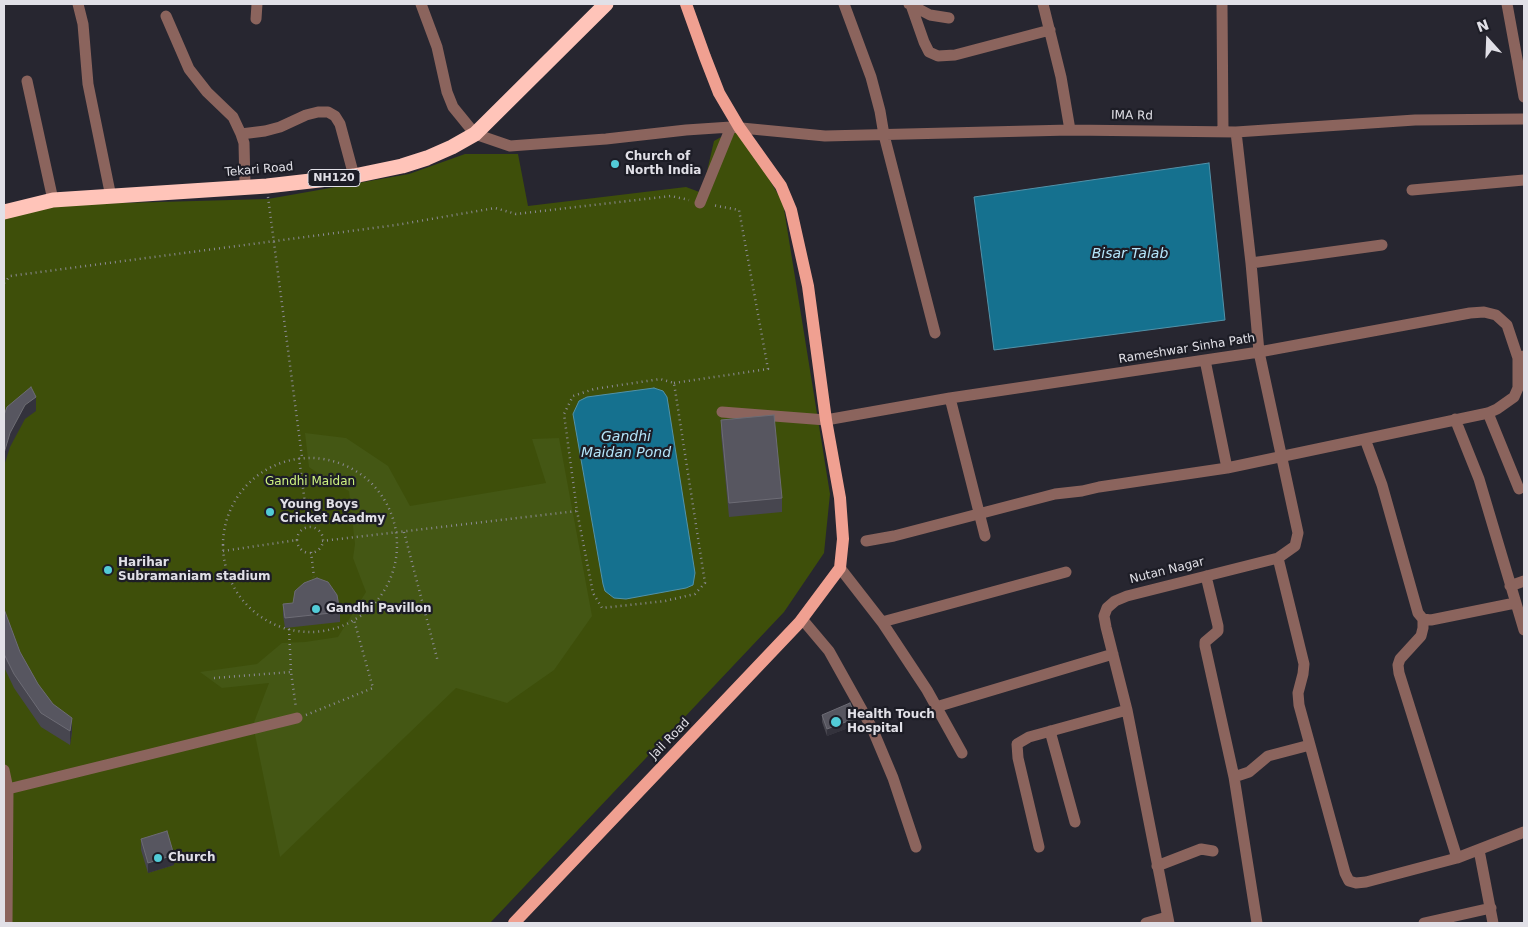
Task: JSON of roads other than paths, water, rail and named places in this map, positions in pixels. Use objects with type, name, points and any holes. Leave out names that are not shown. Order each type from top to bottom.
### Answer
[{"type":"highway","name":"Tekari Road","points":[[4,212],[53,200],[267,186],[354,176],[402,166],[427,158],[475,134],[606,4]]},
{"type":"main road","points":[[686,4],[705,57],[735,127],[781,186],[791,210],[808,286],[826,420],[840,498],[843,539],[840,568]]},
{"type":"main road","name":"Jail Road","points":[[514,923],[802,619],[840,568]]},
{"type":"street","points":[[78,4],[83,24],[88,84],[111,197]]},
{"type":"street","points":[[256,19],[257,4]]},
{"type":"street","points":[[421,4],[437,47],[447,92],[454,107],[475,134]]},
{"type":"street","points":[[844,4],[871,77],[935,333]]},
{"type":"street","points":[[910,4],[929,52],[938,56],[955,56],[1050,30]]},
{"type":"street","points":[[910,4],[930,15],[949,18]]},
{"type":"street","points":[[1043,4],[1061,77],[1070,130]]},
{"type":"street","points":[[1222,4],[1223,131]]},
{"type":"street","points":[[1507,4],[1524,97]]},
{"type":"street","points":[[166,16],[189,69],[207,92],[233,117],[241,134],[244,143],[245,186]]},
{"type":"street","points":[[27,81],[53,200]]},
{"type":"street","points":[[241,134],[265,131],[280,127],[306,115],[328,112],[335,116],[340,124],[354,176]]},
{"type":"street","name":"IMA Rd","points":[[475,134],[510,146],[735,127],[825,136],[1070,130],[1236,132],[1415,120],[1524,119]]},
{"type":"street","points":[[700,203],[735,127]]},
{"type":"street","name":"Nutan Nagar","points":[[1168,920],[1127,710],[1104,616],[1108,608],[1115,601],[1127,596],[1278,558],[1294,546],[1298,534],[1259,352],[1252,263],[1236,132]]},
{"type":"street","points":[[1412,190],[1524,180]]},
{"type":"street","points":[[1252,263],[1382,245]]},
{"type":"street","name":"Rameshwar Sinha Path","points":[[722,412],[826,420],[950,398],[1259,352],[1470,312],[1484,312],[1496,315],[1506,325],[1521,357],[1518,388],[1514,397],[1488,413]]},
{"type":"street","points":[[1205,360],[1227,468]]},
{"type":"street","points":[[950,398],[985,536]]},
{"type":"street","points":[[866,540],[894,536],[1055,494],[1227,468],[1488,413],[1519,489]]},
{"type":"street","points":[[1455,419],[1479,479],[1524,630]]},
{"type":"street","points":[[1366,439],[1389,508],[1414,602],[1423,618],[1431,620],[1515,603]]},
{"type":"street","points":[[1278,558],[1304,664],[1298,693],[1299,705],[1345,873],[1349,881],[1356,883],[1366,882],[1457,858],[1524,832]]},
{"type":"street","points":[[840,568],[882,622],[936,706],[962,753]]},
{"type":"street","points":[[882,622],[1066,572]]},
{"type":"street","points":[[1206,576],[1218,631],[1205,642],[1205,646],[1234,777],[1257,923]]},
{"type":"street","points":[[1510,586],[1524,581]]},
{"type":"street","points":[[1423,618],[1421,636],[1400,659],[1398,665],[1399,673],[1457,858]]},
{"type":"street","points":[[802,619],[829,651],[872,728],[893,778],[916,847]]},
{"type":"street","points":[[936,706],[1113,654]]},
{"type":"street","points":[[1039,847],[1018,758],[1017,744],[1022,740],[1050,731],[1127,710]]},
{"type":"street","points":[[8,789],[297,718]]},
{"type":"street","points":[[1050,731],[1075,822]]},
{"type":"street","points":[[1234,777],[1249,772],[1268,756],[1310,745]]},
{"type":"street","points":[[4,770],[8,789],[7,923]]},
{"type":"street","points":[[1157,866],[1201,849],[1213,851]]},
{"type":"street","points":[[1479,850],[1493,923]]},
{"type":"street","points":[[1424,923],[1490,908]]},
{"type":"street","points":[[1146,923],[1168,920]]},
{"type":"water","name":"Bisar Talab","points":[[1209,163],[1225,320],[994,350],[974,197]]},
{"type":"water","name":"Gandhi Maidan Pond","points":[[654,388],[663,391],[667,397],[695,573],[693,585],[686,588],[626,599],[614,598],[605,591],[603,584],[573,414],[579,401],[587,397]]},
{"type":"place","name":"Church of North India","points":[[615,164]]},
{"type":"place","name":"Young Boys Cricket Acadmy","points":[[270,512]]},
{"type":"place","name":"Harihar Subramaniam stadium","points":[[108,570]]},
{"type":"place","name":"Gandhi Pavillon","points":[[316,609]]},
{"type":"place","name":"Health Touch Hospital","points":[[836,722]]},
{"type":"place","name":"Church","points":[[158,858]]},
{"type":"park label","name":"Gandhi Maidan","points":[[310,482]]}]
